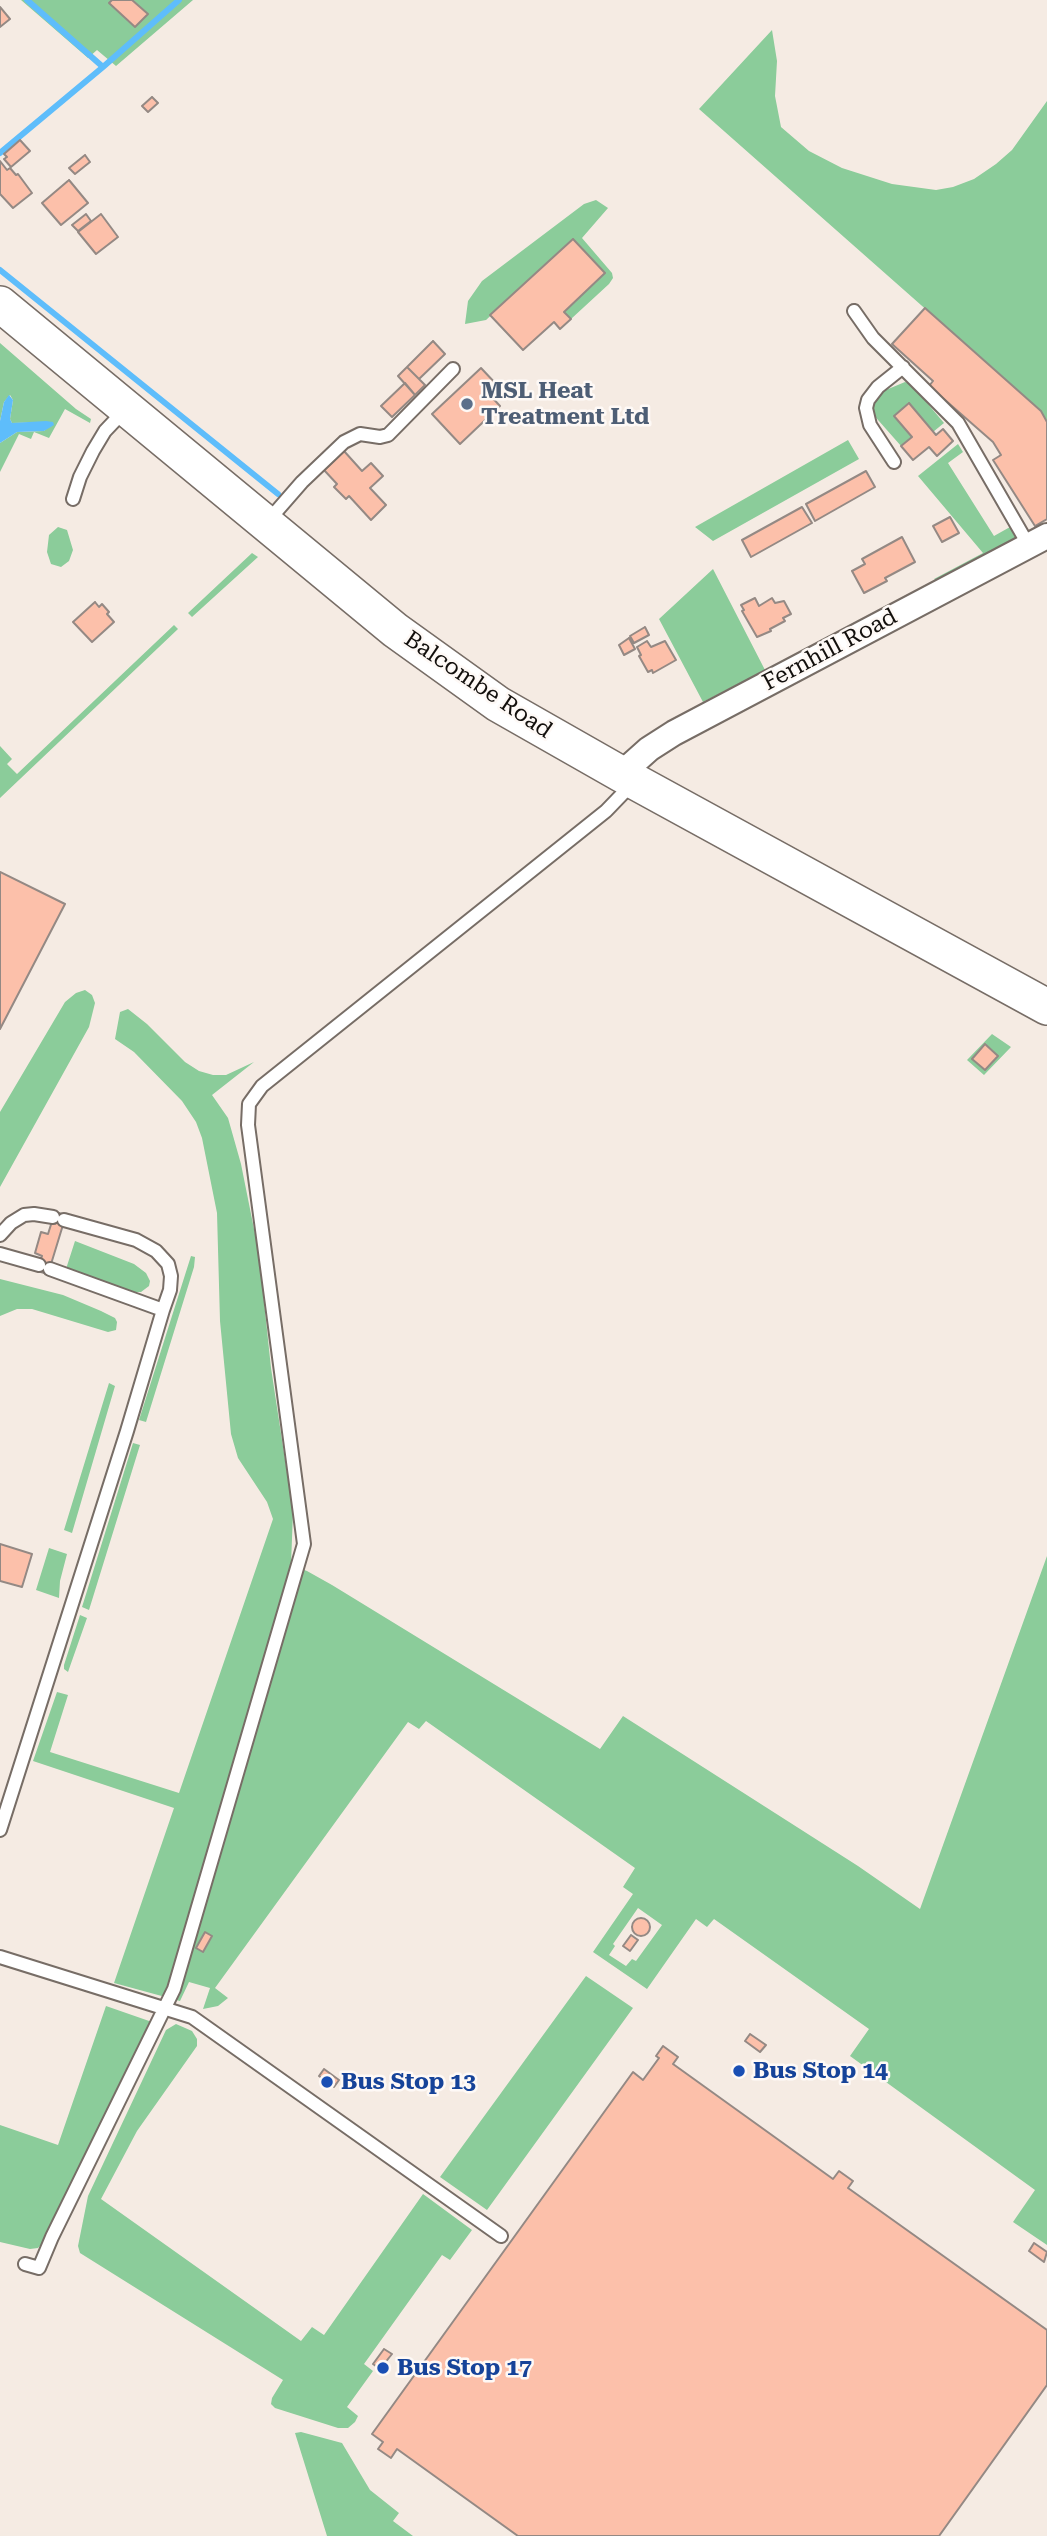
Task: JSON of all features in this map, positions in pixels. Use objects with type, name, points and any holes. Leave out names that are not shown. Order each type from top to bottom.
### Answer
[{"type":"main road","name":"Balcombe Road","points":[[0,304],[395,630],[498,704],[1047,1007]]},
{"type":"street","name":"Fernhill Road","points":[[628,778],[649,749],[668,736],[1038,541]]},
{"type":"lane","points":[[854,311],[869,333],[958,423],[1038,541]]},
{"type":"lane","points":[[894,462],[870,425],[866,404],[878,387],[903,367]]},
{"type":"lane","points":[[266,524],[302,482],[344,442],[360,434],[380,437],[388,435],[453,369]]},
{"type":"lane","points":[[73,499],[93,451],[105,431],[126,408]]},
{"type":"lane","points":[[25,2264],[39,2268],[166,2008],[182,1963],[304,1544],[248,1125],[249,1104],[262,1086],[606,811],[628,778]]},
{"type":"lane","points":[[0,1235],[11,1223],[24,1215],[34,1214],[59,1219],[136,1240],[156,1251],[168,1264],[171,1276],[170,1290],[127,1430],[0,1830]]},
{"type":"lane","points":[[0,1254],[163,1310]]},
{"type":"lane","points":[[0,1957],[192,2017],[501,2236]]},
{"type":"green space","points":[[21,0],[193,0],[116,66],[97,50],[88,58]]},
{"type":"green space","points":[[772,30],[777,61],[775,96],[781,127],[809,151],[842,168],[892,184],[936,190],[974,179],[1012,150],[1047,101],[1047,422],[1041,411],[699,109]]},
{"type":"green space","points":[[596,200],[608,208],[582,238],[612,273],[613,278],[609,284],[571,319],[564,312],[605,273],[573,239],[486,320],[465,324],[468,301],[482,281],[584,204]]},
{"type":"green space","points":[[0,343],[91,419],[90,423],[65,409],[49,438],[34,432],[31,439],[19,434],[0,472],[0,443],[17,432],[44,431],[53,422],[12,423],[10,419],[13,400],[10,395],[4,402],[0,421]]},
{"type":"green space","points":[[905,382],[911,384],[944,423],[933,432],[908,403],[895,416],[912,437],[901,446],[871,412],[881,392]]},
{"type":"green space","points":[[848,440],[859,459],[713,541],[695,527]]},
{"type":"green space","points":[[958,444],[963,452],[948,463],[994,536],[1010,527],[1016,539],[937,581],[934,579],[983,553],[918,476]]},
{"type":"green space","points":[[58,527],[67,530],[73,550],[69,561],[61,567],[51,564],[47,552],[49,535]]},
{"type":"green space","points":[[252,553],[258,557],[192,617],[188,613]]},
{"type":"green space","points":[[713,569],[765,670],[703,702],[659,619]]},
{"type":"green space","points":[[174,625],[178,629],[0,798],[0,746],[12,759],[7,764],[17,774]]},
{"type":"green space","points":[[85,990],[92,995],[95,1003],[89,1027],[0,1187],[0,1112],[65,1002]]},
{"type":"green space","points":[[128,1009],[185,1062],[199,1071],[226,1075],[254,1062],[212,1095],[228,1118],[241,1164],[259,1254],[271,1368],[293,1512],[291,1565],[332,1585],[600,1749],[623,1716],[858,1866],[920,1909],[1047,1556],[1047,2245],[1013,2222],[1035,2190],[850,2056],[869,2029],[714,1919],[707,1927],[696,1919],[647,1989],[593,1952],[633,1894],[623,1887],[635,1868],[426,1721],[419,1729],[408,1722],[215,1988],[228,1998],[218,2006],[203,2009],[210,1988],[189,1982],[180,2001],[114,1983],[174,1808],[33,1761],[57,1692],[68,1695],[50,1752],[179,1793],[273,1519],[267,1502],[238,1458],[231,1434],[220,1321],[217,1213],[202,1138],[196,1122],[182,1101],[134,1052],[115,1039],[120,1012]],"holes":[[[638,1908],[662,1925],[636,1961],[632,1959],[626,1966],[609,1955],[615,1946],[613,1944]]]},
{"type":"green space","points":[[992,1034],[1011,1047],[984,1075],[967,1060]]},
{"type":"green space","points":[[75,1241],[134,1264],[146,1273],[149,1286],[141,1292],[135,1292],[66,1269]]},
{"type":"green space","points":[[191,1256],[195,1257],[194,1267],[146,1422],[139,1420]]},
{"type":"green space","points":[[0,1279],[63,1295],[101,1311],[115,1318],[116,1330],[108,1332],[32,1309],[17,1309],[0,1316]]},
{"type":"green space","points":[[109,1383],[115,1386],[72,1533],[64,1530]]},
{"type":"green space","points":[[133,1443],[140,1445],[89,1610],[82,1607]]},
{"type":"green space","points":[[49,1548],[67,1554],[59,1598],[36,1590]]},
{"type":"green space","points":[[80,1615],[87,1618],[68,1672],[64,1665]]},
{"type":"green space","points":[[586,1976],[633,2008],[487,2210],[440,2177]]},
{"type":"green space","points":[[106,2006],[152,2022],[47,2238],[38,2248],[30,2249],[0,2242],[0,2125],[58,2145]]},
{"type":"green space","points":[[176,2024],[192,2031],[197,2039],[197,2046],[137,2131],[101,2199],[301,2341],[312,2327],[324,2335],[423,2194],[472,2230],[450,2260],[442,2255],[364,2364],[373,2371],[347,2407],[358,2416],[348,2428],[338,2428],[275,2408],[271,2404],[272,2398],[283,2380],[80,2253],[78,2246],[88,2196],[166,2030]]},
{"type":"green space","points":[[301,2432],[342,2443],[370,2490],[399,2513],[393,2521],[413,2536],[327,2536],[295,2433]]},
{"type":"water","points":[[9,395],[13,400],[10,419],[12,423],[46,421],[53,422],[54,425],[44,431],[17,432],[0,443],[0,421],[4,402]]},
{"type":"building","points":[[112,0],[132,0],[148,14],[135,27],[109,3]]},
{"type":"building","points":[[0,7],[10,19],[0,27]]},
{"type":"building","points":[[152,97],[158,103],[148,112],[142,106]]},
{"type":"building","points":[[20,140],[30,151],[11,167],[4,159],[7,157],[4,154]]},
{"type":"building","points":[[85,155],[90,162],[75,174],[69,168]]},
{"type":"building","points":[[0,161],[7,170],[10,168],[18,174],[32,193],[13,208],[0,194]]},
{"type":"building","points":[[69,180],[88,203],[61,225],[42,203]]},
{"type":"building","points":[[86,214],[91,221],[78,231],[72,225]]},
{"type":"building","points":[[101,214],[118,237],[96,254],[78,232]]},
{"type":"building","points":[[573,239],[605,273],[564,312],[571,319],[560,329],[554,322],[523,350],[490,315]]},
{"type":"building","points":[[925,308],[1041,411],[1047,422],[1047,519],[1035,526],[993,460],[1001,455],[993,442],[929,386],[933,381],[892,344]]},
{"type":"building","points":[[433,341],[445,354],[419,379],[407,367]]},
{"type":"building","points":[[407,367],[425,385],[415,395],[398,376]]},
{"type":"building","points":[[481,368],[497,385],[488,393],[500,406],[460,444],[432,414]]},
{"type":"building","points":[[405,383],[415,395],[392,417],[381,406]]},
{"type":"building","points":[[909,403],[936,435],[943,429],[953,441],[937,456],[929,447],[913,460],[901,446],[912,437],[894,416]]},
{"type":"building","points":[[344,451],[362,471],[371,463],[383,476],[370,488],[386,505],[371,520],[349,496],[346,499],[334,487],[337,484],[324,470]]},
{"type":"building","points":[[866,471],[875,487],[815,521],[806,504]]},
{"type":"building","points":[[802,507],[812,523],[751,557],[742,540]]},
{"type":"building","points":[[950,517],[959,533],[942,542],[933,526]]},
{"type":"building","points":[[902,537],[915,562],[864,593],[852,571],[865,564],[862,559]]},
{"type":"building","points":[[755,598],[759,606],[772,598],[775,603],[784,601],[791,614],[783,618],[785,621],[770,629],[771,631],[757,637],[741,605]]},
{"type":"building","points":[[95,602],[99,607],[102,604],[114,622],[92,642],[73,622]]},
{"type":"building","points":[[645,627],[649,635],[634,643],[630,636]]},
{"type":"building","points":[[629,638],[635,649],[624,655],[619,645]]},
{"type":"building","points":[[647,641],[651,647],[665,641],[676,660],[653,673],[652,670],[648,672],[637,647]]},
{"type":"building","points":[[0,872],[65,904],[0,1029]]},
{"type":"building","points":[[985,1044],[998,1056],[985,1070],[972,1059]]},
{"type":"building","points":[[55,1212],[66,1215],[48,1274],[37,1271],[42,1256],[35,1253],[41,1232],[48,1234]]},
{"type":"building","points":[[0,1544],[32,1554],[22,1587],[0,1581]]},
{"type":"building","points":[[641,1918],[647,1921],[650,1927],[647,1933],[641,1936],[635,1933],[632,1927],[635,1921]]},
{"type":"building","points":[[205,1932],[212,1936],[203,1952],[196,1948]]},
{"type":"building","points":[[631,1935],[638,1940],[630,1951],[623,1946]]},
{"type":"building","points":[[750,2034],[766,2045],[760,2052],[745,2041]]},
{"type":"building","points":[[663,2046],[678,2057],[673,2064],[833,2179],[839,2171],[853,2181],[848,2188],[1047,2330],[1047,2385],[939,2536],[518,2536],[397,2449],[391,2458],[378,2449],[383,2442],[372,2434],[633,2072],[643,2080],[659,2058],[656,2056]]},
{"type":"building","points":[[324,2069],[339,2080],[334,2087],[319,2076]]},
{"type":"building","points":[[1034,2243],[1047,2252],[1044,2262],[1029,2251]]},
{"type":"building","points":[[384,2349],[392,2354],[380,2369],[373,2364]]},
{"type":"waterway","points":[[27,0],[103,67],[179,0]]},
{"type":"waterway","points":[[0,153],[103,67]]},
{"type":"waterway","points":[[0,270],[278,494]]},
{"type":"place","name":"MSL Heat Treatment Ltd","points":[[467,404]]},
{"type":"place","name":"Bus Stop 14","points":[[739,2071]]},
{"type":"place","name":"Bus Stop 13","points":[[327,2082]]},
{"type":"place","name":"Bus Stop 17","points":[[383,2368]]}]
